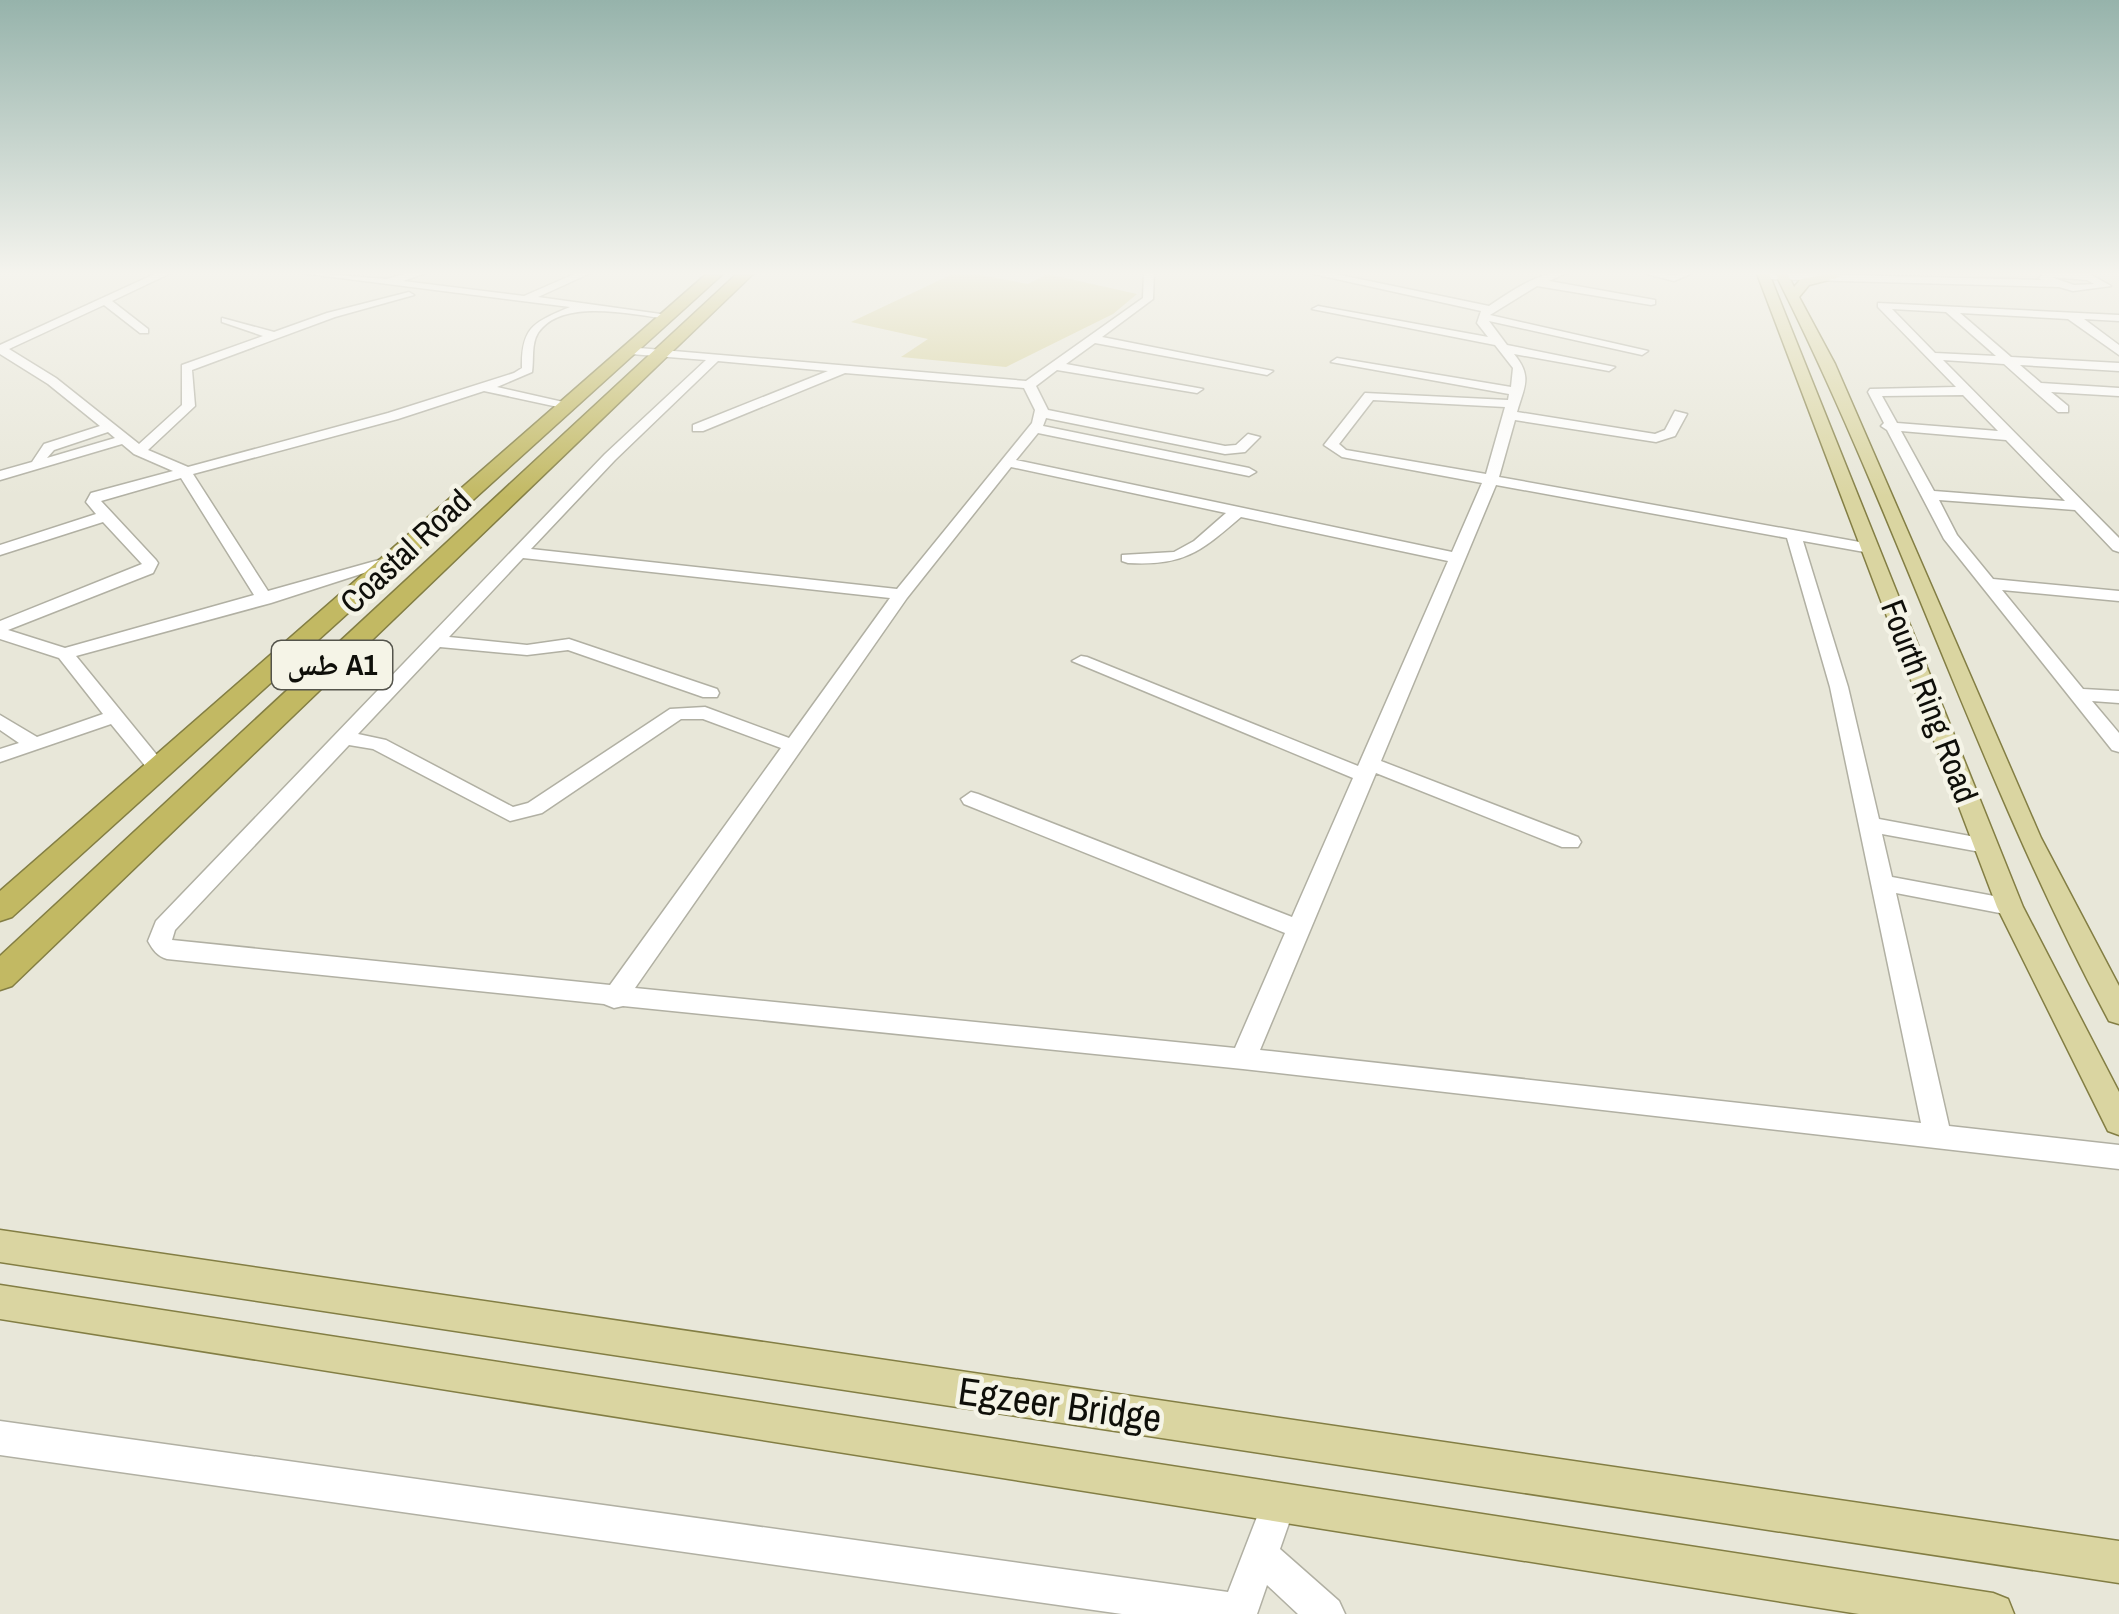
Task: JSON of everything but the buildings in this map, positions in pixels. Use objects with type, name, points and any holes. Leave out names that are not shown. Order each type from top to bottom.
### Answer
[{"type":"highway","name":"Coastal Road","points":[[0,909],[635,346]]},
{"type":"highway","name":"Coastal Road","points":[[0,977],[670,346]]},
{"type":"main road","name":"Fourth Ring Road","points":[[1803,346],[1870,548],[2010,907],[2119,1122]]},
{"type":"main road","name":"Fourth Ring Road","points":[[1811,346],[2029,838],[2119,1013]]},
{"type":"main road","name":"Egzeer Bridge","points":[[0,1246],[2119,1562]]},
{"type":"main road","name":"Egzeer Bridge","points":[[0,1302],[1993,1614]]},
{"type":"street","points":[[0,476],[133,445],[189,406],[186,368],[246,346]]},
{"type":"street","points":[[0,630],[147,570],[150,563],[93,502],[96,496],[486,388],[525,372],[524,346]]},
{"type":"street","points":[[631,350],[1029,385],[1082,346]]},
{"type":"street","points":[[1133,346],[1267,370]]},
{"type":"street","points":[[1243,1059],[1492,477],[1514,404],[1519,368],[1500,346]]},
{"type":"street","points":[[1506,346],[1609,367]]},
{"type":"street","points":[[1623,346],[1642,351]]},
{"type":"street","points":[[1921,346],[2114,538]]},
{"type":"street","points":[[1990,346],[2063,410]]},
{"type":"street","points":[[0,349],[133,445],[183,470],[265,599]]},
{"type":"street","points":[[1930,356],[2119,367]]},
{"type":"street","points":[[716,357],[520,553],[164,927],[160,941],[167,950],[614,999],[1243,1059],[2119,1157]]},
{"type":"street","points":[[1337,362],[1656,438],[1670,433],[1681,414]]},
{"type":"street","points":[[1054,366],[1197,389]]},
{"type":"street","points":[[698,428],[847,368]]},
{"type":"street","points":[[1029,385],[1038,421]]},
{"type":"street","points":[[2037,387],[2119,392]]},
{"type":"street","points":[[486,388],[567,406]]},
{"type":"street","points":[[1966,391],[1877,389],[1888,426],[1950,536],[2119,746]]},
{"type":"street","points":[[1514,404],[1370,396],[1331,445],[1342,453],[1426,470],[1492,477],[1870,548]]},
{"type":"street","points":[[1038,421],[1225,450],[1240,449],[1253,437]]},
{"type":"street","points":[[614,999],[901,594],[1038,421]]},
{"type":"street","points":[[1038,421],[1250,472]]},
{"type":"street","points":[[1888,426],[2009,436]]},
{"type":"street","points":[[39,465],[37,457],[49,448],[111,427]]},
{"type":"street","points":[[1006,462],[1456,558]]},
{"type":"street","points":[[1926,495],[2078,506]]},
{"type":"street","points":[[1128,558],[1172,562],[1184,557],[1238,511]]},
{"type":"street","points":[[0,550],[105,515]]},
{"type":"street","points":[[1794,536],[1839,687],[1938,1137]]},
{"type":"street","points":[[520,553],[901,594]]},
{"type":"street","points":[[65,654],[394,561]]},
{"type":"street","points":[[1993,584],[2119,596]]},
{"type":"street","points":[[0,630],[65,654],[158,769]]},
{"type":"street","points":[[438,641],[527,650],[569,644],[710,693]]},
{"type":"street","points":[[1081,661],[1570,842]]},
{"type":"street","points":[[2078,694],[2119,697]]},
{"type":"street","points":[[345,738],[379,744],[511,814],[535,808],[688,711],[793,746]]},
{"type":"street","points":[[0,756],[115,716]]},
{"type":"street","points":[[0,721],[33,743]]},
{"type":"street","points":[[971,799],[1298,929]]},
{"type":"street","points":[[1871,825],[1986,846]]},
{"type":"street","points":[[1885,883],[2010,907]]},
{"type":"street","points":[[0,1438],[1239,1613],[1279,1503]]},
{"type":"street","points":[[1260,1556],[1326,1614]]},
{"type":"shaded area","points":[[917,346],[1048,346],[1006,367],[901,357]]}]
